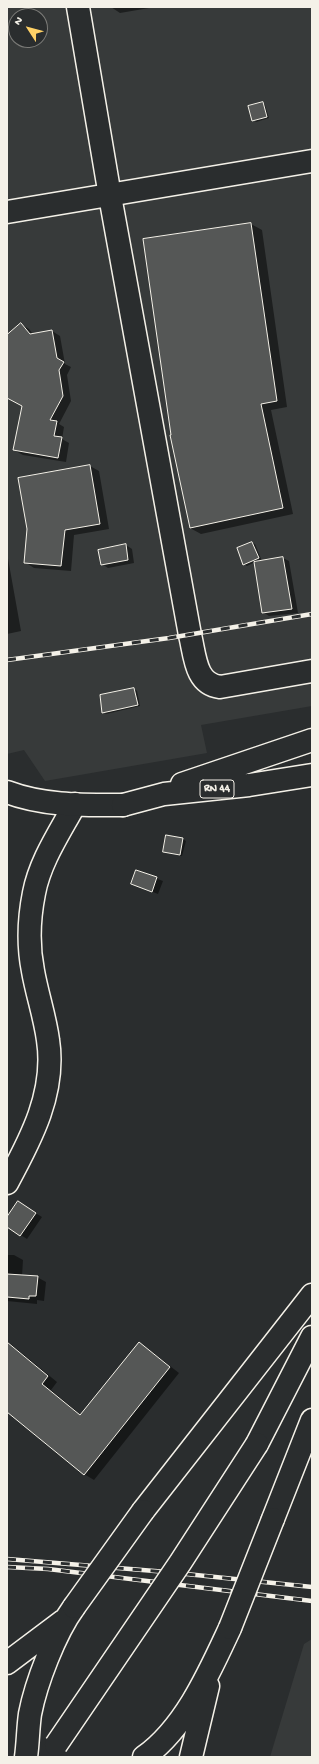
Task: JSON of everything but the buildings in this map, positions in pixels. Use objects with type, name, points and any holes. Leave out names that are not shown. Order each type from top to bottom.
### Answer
[{"type":"main road","points":[[78,7],[110,196],[190,635],[201,676],[212,686],[220,687],[312,671]]},
{"type":"main road","points":[[7,212],[110,196],[312,161]]},
{"type":"main road","points":[[164,794],[199,778],[302,743]]},
{"type":"main road","name":"RN 44","points":[[7,792],[32,799],[75,804],[123,805],[164,794],[249,785],[312,775]]},
{"type":"main road","points":[[123,805],[312,789]]},
{"type":"main road","points":[[7,1183],[30,1140],[48,1083],[49,1041],[33,970],[30,943],[30,917],[34,891],[44,864],[75,804]]},
{"type":"main road","points":[[26,1757],[30,1714],[38,1686],[69,1614],[143,1511],[312,1295]]},
{"type":"main road","points":[[49,1757],[197,1538],[257,1444],[312,1336]]},
{"type":"main road","points":[[144,1757],[176,1725],[195,1697],[214,1663],[230,1628],[312,1420]]},
{"type":"main road","points":[[7,1663],[69,1614]]},
{"type":"main road","points":[[192,1757],[214,1663]]},
{"type":"shaded area","points":[[7,7],[312,7],[312,706],[201,725],[207,753],[45,781],[24,750],[7,754]]},
{"type":"shaded area","points":[[312,1639],[312,1757],[270,1757],[304,1644]]},
{"type":"railway","points":[[7,660],[169,638],[312,614]]},
{"type":"railway","points":[[7,1559],[167,1572],[312,1587]]},
{"type":"railway","points":[[7,1567],[48,1569],[312,1601]]}]
